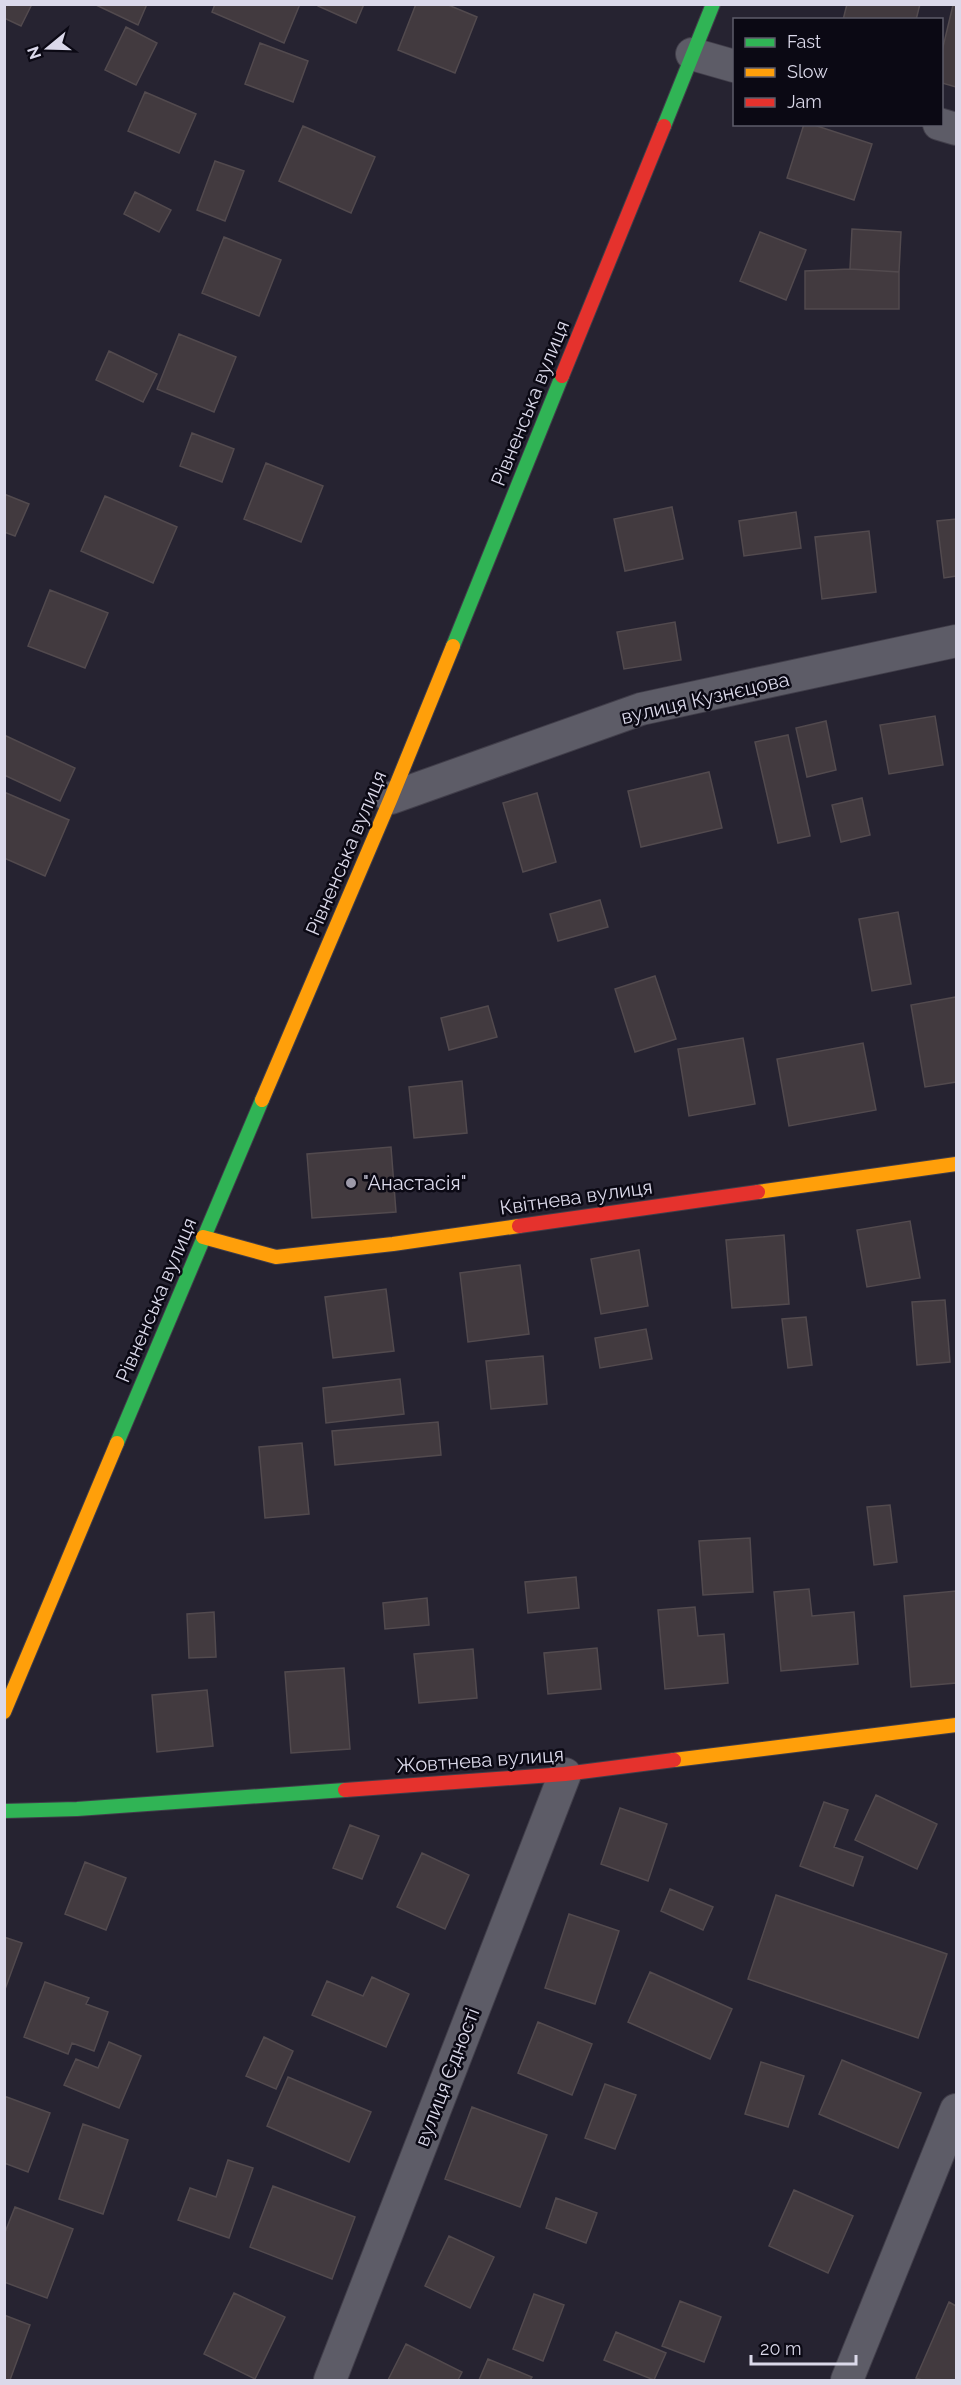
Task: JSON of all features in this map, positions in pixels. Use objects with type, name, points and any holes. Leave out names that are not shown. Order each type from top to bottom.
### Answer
[{"type":"main road","name":"Рівненська вулиця","points":[[4,1712],[203,1237],[391,798],[713,4]]},
{"type":"main road","name":"Квітнева вулиця","points":[[203,1237],[276,1257],[393,1244],[957,1164]]},
{"type":"main road","name":"Жовтнева вулиця","points":[[4,1811],[77,1809],[565,1774],[957,1725]]},
{"type":"street","points":[[692,54],[733,65]]},
{"type":"street","name":"вулиця Кузнєцова","points":[[391,798],[641,709],[957,641]]},
{"type":"street","name":"вулиця Єдності","points":[[330,2380],[565,1774]]},
{"type":"street","points":[[847,2380],[957,2110]]},
{"type":"building","points":[[4,4],[32,4],[21,26],[4,18]]},
{"type":"building","points":[[94,4],[147,4],[138,25]]},
{"type":"building","points":[[215,4],[300,4],[284,43],[212,12]]},
{"type":"building","points":[[318,4],[364,4],[356,23]]},
{"type":"building","points":[[416,4],[446,4],[477,17],[455,73],[398,50]]},
{"type":"building","points":[[847,4],[920,4],[916,18],[844,18]]},
{"type":"building","points":[[953,5],[956,6],[956,87],[943,83],[943,47]]},
{"type":"building","points":[[126,27],[157,43],[136,85],[105,70]]},
{"type":"building","points":[[260,43],[308,61],[293,102],[245,84]]},
{"type":"building","points":[[145,92],[196,114],[179,153],[128,131]]},
{"type":"building","points":[[303,126],[375,157],[351,213],[279,181]]},
{"type":"building","points":[[803,126],[817,126],[872,144],[854,200],[787,178]]},
{"type":"building","points":[[215,161],[244,171],[225,221],[197,210]]},
{"type":"building","points":[[135,192],[171,210],[159,232],[124,214]]},
{"type":"building","points":[[852,229],[901,232],[899,272],[850,269]]},
{"type":"building","points":[[760,232],[806,250],[786,300],[740,281]]},
{"type":"building","points":[[224,237],[281,260],[259,316],[202,293]]},
{"type":"building","points":[[850,269],[899,272],[899,309],[805,309],[805,271]]},
{"type":"building","points":[[179,334],[236,357],[214,412],[157,389]]},
{"type":"building","points":[[109,351],[157,374],[143,402],[96,380]]},
{"type":"building","points":[[192,433],[234,449],[222,482],[180,466]]},
{"type":"building","points":[[266,463],[323,486],[301,542],[244,519]]},
{"type":"building","points":[[4,494],[29,504],[15,536],[4,532]]},
{"type":"building","points":[[105,496],[177,527],[153,583],[81,551]]},
{"type":"building","points":[[672,507],[683,559],[625,571],[614,519]]},
{"type":"building","points":[[796,512],[801,548],[744,556],[739,521]]},
{"type":"building","points":[[956,519],[956,576],[944,578],[937,521]]},
{"type":"building","points":[[869,531],[876,592],[822,599],[815,537]]},
{"type":"building","points":[[50,590],[108,613],[85,668],[28,646]]},
{"type":"building","points":[[675,622],[681,660],[624,669],[617,632]]},
{"type":"building","points":[[935,716],[943,765],[889,774],[880,725]]},
{"type":"building","points":[[826,721],[836,770],[807,777],[796,728]]},
{"type":"building","points":[[4,735],[75,768],[60,801],[4,775]]},
{"type":"building","points":[[788,735],[810,836],[778,843],[755,742]]},
{"type":"building","points":[[709,772],[722,828],[641,847],[628,791]]},
{"type":"building","points":[[4,792],[69,820],[45,876],[4,858]]},
{"type":"building","points":[[537,793],[556,862],[523,872],[503,803]]},
{"type":"building","points":[[862,798],[870,835],[841,842],[832,805]]},
{"type":"building","points":[[600,900],[608,927],[558,941],[550,914]]},
{"type":"building","points":[[898,912],[911,984],[872,991],[859,919]]},
{"type":"building","points":[[655,976],[676,1039],[635,1052],[615,989]]},
{"type":"building","points":[[956,997],[956,1082],[925,1087],[911,1005]]},
{"type":"building","points":[[488,1006],[497,1037],[449,1050],[441,1018]]},
{"type":"building","points":[[743,1038],[755,1104],[689,1116],[678,1049]]},
{"type":"building","points":[[863,1043],[876,1110],[789,1126],[777,1059]]},
{"type":"building","points":[[462,1081],[467,1133],[414,1138],[409,1087]]},
{"type":"building","name":"\"Анастасія\"","points":[[391,1147],[396,1212],[312,1218],[307,1154]]},
{"type":"building","points":[[910,1221],[920,1278],[867,1287],[857,1230]]},
{"type":"building","points":[[784,1235],[789,1304],[732,1308],[726,1240]]},
{"type":"building","points":[[639,1250],[648,1306],[601,1314],[591,1259]]},
{"type":"building","points":[[520,1265],[529,1334],[468,1342],[460,1273]]},
{"type":"building","points":[[386,1289],[394,1351],[333,1358],[325,1297]]},
{"type":"building","points":[[945,1300],[950,1362],[917,1365],[912,1302]]},
{"type":"building","points":[[806,1317],[812,1365],[788,1368],[782,1319]]},
{"type":"building","points":[[646,1329],[652,1359],[600,1368],[595,1338]]},
{"type":"building","points":[[543,1356],[547,1404],[491,1409],[486,1361]]},
{"type":"building","points":[[400,1379],[404,1414],[326,1423],[323,1388]]},
{"type":"building","points":[[438,1422],[441,1455],[335,1465],[332,1431]]},
{"type":"building","points":[[302,1443],[309,1514],[265,1518],[259,1447]]},
{"type":"building","points":[[890,1505],[897,1562],[874,1565],[867,1507]]},
{"type":"building","points":[[750,1538],[753,1592],[703,1595],[699,1541]]},
{"type":"building","points":[[576,1577],[579,1608],[528,1613],[525,1582]]},
{"type":"building","points":[[809,1589],[812,1616],[854,1612],[858,1664],[781,1671],[774,1592]]},
{"type":"building","points":[[956,1591],[956,1683],[911,1687],[904,1596]]},
{"type":"building","points":[[427,1598],[429,1625],[385,1629],[383,1603]]},
{"type":"building","points":[[695,1607],[698,1636],[724,1634],[728,1683],[665,1689],[658,1610]]},
{"type":"building","points":[[214,1612],[216,1657],[189,1658],[187,1614]]},
{"type":"building","points":[[597,1648],[601,1689],[548,1694],[544,1653]]},
{"type":"building","points":[[473,1649],[477,1698],[419,1703],[414,1654]]},
{"type":"building","points":[[344,1668],[350,1749],[291,1753],[285,1672]]},
{"type":"building","points":[[207,1690],[213,1746],[157,1752],[152,1695]]},
{"type":"building","points":[[876,1795],[937,1824],[917,1869],[855,1840]]},
{"type":"building","points":[[824,1802],[848,1810],[834,1847],[863,1857],[853,1886],[800,1866]]},
{"type":"building","points":[[620,1808],[667,1824],[648,1881],[601,1864]]},
{"type":"building","points":[[350,1825],[379,1836],[362,1879],[333,1868]]},
{"type":"building","points":[[422,1853],[469,1875],[445,1929],[397,1907]]},
{"type":"building","points":[[85,1862],[126,1878],[106,1930],[65,1914]]},
{"type":"building","points":[[670,1889],[713,1907],[703,1930],[661,1911]]},
{"type":"building","points":[[776,1895],[947,1954],[918,2038],[748,1979]]},
{"type":"building","points":[[569,1914],[619,1931],[595,2004],[545,1988]]},
{"type":"building","points":[[4,1937],[22,1943],[4,1992]]},
{"type":"building","points":[[650,1972],[732,2009],[710,2059],[628,2022]]},
{"type":"building","points":[[372,1977],[409,1994],[386,2047],[312,2015],[327,1981],[363,1996]]},
{"type":"building","points":[[45,1982],[89,1998],[86,2004],[108,2012],[94,2051],[72,2043],[68,2054],[24,2037]]},
{"type":"building","points":[[538,2022],[592,2044],[572,2095],[518,2073]]},
{"type":"building","points":[[264,2037],[293,2051],[276,2089],[246,2076]]},
{"type":"building","points":[[109,2042],[141,2056],[119,2108],[64,2085],[76,2059],[98,2068]]},
{"type":"building","points":[[842,2060],[921,2093],[898,2148],[819,2114]]},
{"type":"building","points":[[761,2062],[804,2076],[788,2127],[745,2114]]},
{"type":"building","points":[[288,2077],[371,2112],[349,2162],[267,2126]]},
{"type":"building","points":[[605,2084],[636,2095],[615,2149],[585,2138]]},
{"type":"building","points":[[4,2096],[50,2113],[28,2172],[4,2163]]},
{"type":"building","points":[[472,2107],[547,2135],[520,2207],[445,2179]]},
{"type":"building","points":[[83,2124],[128,2140],[103,2214],[59,2199]]},
{"type":"building","points":[[228,2160],[253,2168],[229,2238],[178,2220],[190,2188],[216,2197]]},
{"type":"building","points":[[273,2186],[355,2217],[332,2279],[250,2247]]},
{"type":"building","points":[[794,2190],[853,2216],[828,2273],[769,2246]]},
{"type":"building","points":[[556,2198],[597,2213],[586,2243],[546,2228]]},
{"type":"building","points":[[15,2207],[73,2229],[47,2298],[4,2282],[4,2235]]},
{"type":"building","points":[[449,2236],[494,2257],[470,2308],[425,2286]]},
{"type":"building","points":[[234,2293],[285,2317],[255,2379],[204,2354]]},
{"type":"building","points":[[534,2294],[564,2305],[543,2361],[513,2349]]},
{"type":"building","points":[[680,2301],[721,2317],[704,2362],[662,2346]]},
{"type":"building","points":[[949,2302],[956,2306],[956,2380],[916,2378]]},
{"type":"building","points":[[4,2315],[30,2325],[10,2380],[4,2380]]},
{"type":"building","points":[[616,2332],[666,2353],[654,2380],[604,2360]]},
{"type":"building","points":[[406,2344],[462,2372],[458,2380],[388,2380]]},
{"type":"building","points":[[488,2359],[532,2377],[530,2380],[479,2380]]},
{"type":"traffic: fast","points":[[664,126],[713,4]]},
{"type":"traffic: fast","points":[[453,646],[562,376]]},
{"type":"traffic: fast","points":[[117,1443],[262,1100]]},
{"type":"traffic: fast","points":[[4,1811],[77,1809],[345,1790]]},
{"type":"traffic: slow","points":[[262,1100],[453,646]]},
{"type":"traffic: slow","points":[[758,1192],[956,1164]]},
{"type":"traffic: slow","points":[[203,1237],[276,1257],[393,1244],[519,1226]]},
{"type":"traffic: slow","points":[[4,1712],[117,1443]]},
{"type":"traffic: slow","points":[[674,1760],[956,1725]]},
{"type":"traffic: jam","points":[[562,376],[664,126]]},
{"type":"traffic: jam","points":[[519,1226],[758,1192]]},
{"type":"traffic: jam","points":[[345,1790],[565,1774],[674,1760]]},
{"type":"place","name":"\"Анастасія\"","points":[[351,1183]]}]
